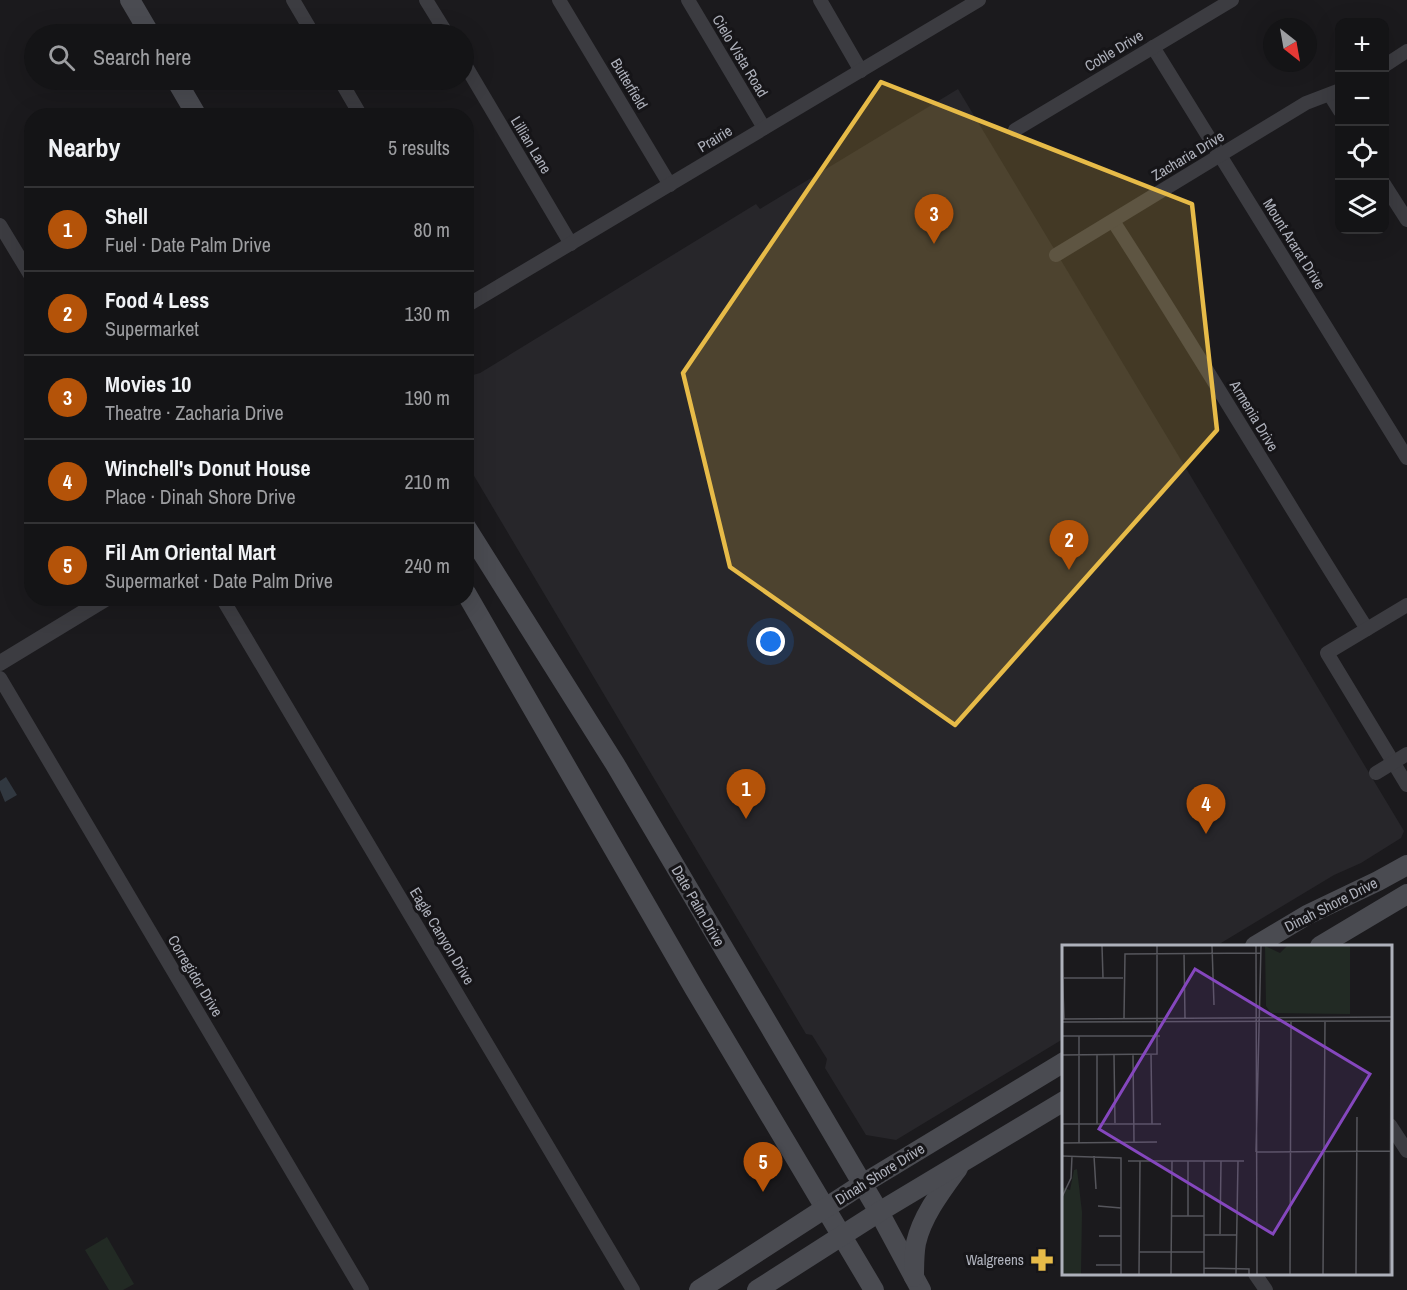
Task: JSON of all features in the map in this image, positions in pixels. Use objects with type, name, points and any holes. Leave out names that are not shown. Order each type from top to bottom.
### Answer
[{"type":"main road","points":[[130,0],[144,24]]},
{"type":"main road","points":[[182,90],[192,108]]},
{"type":"main road","name":"Date Palm Drive","points":[[474,540],[615,764],[861,1185],[879,1212],[917,1283]]},
{"type":"main road","points":[[474,606],[694,988],[874,1290]]},
{"type":"main road","name":"Dinah Shore Drive","points":[[1257,945],[1307,915],[1407,865]]},
{"type":"main road","points":[[1351,928],[1369,904],[1407,881]]},
{"type":"main road","name":"Dinah Shore Drive","points":[[1322,945],[1407,894]]},
{"type":"main road","name":"Dinah Shore Drive","points":[[699,1290],[861,1185],[1062,1063]]},
{"type":"main road","points":[[757,1290],[879,1212],[1062,1102]]},
{"type":"main road","points":[[917,1283],[916,1245],[919,1232],[936,1199],[962,1162]]},
{"type":"street","points":[[293,0],[307,24]]},
{"type":"street","points":[[426,0],[441,24]]},
{"type":"street","name":"Butterfield","points":[[559,0],[670,185]]},
{"type":"street","name":"Cielo Vista Road","points":[[688,0],[764,128]]},
{"type":"street","points":[[820,0],[861,71]]},
{"type":"street","name":"Prairie","points":[[474,299],[571,244],[979,0]]},
{"type":"street","name":"Coble Drive","points":[[1015,130],[1232,0]]},
{"type":"street","name":"Mount Ararat Drive","points":[[1153,47],[1407,458]]},
{"type":"street","points":[[1389,63],[1407,51]]},
{"type":"street","name":"Lillian Lane","points":[[474,80],[571,244]]},
{"type":"street","points":[[345,90],[356,108]]},
{"type":"street","name":"Zacharia Drive","points":[[1056,255],[1306,103],[1335,92]]},
{"type":"street","points":[[1389,192],[1407,220]]},
{"type":"street","name":"Armenia Drive","points":[[1113,220],[1367,629]]},
{"type":"street","points":[[0,225],[24,265]]},
{"type":"street","points":[[1407,605],[1327,654],[1407,785]]},
{"type":"street","points":[[0,663],[94,606]]},
{"type":"street","name":"Eagle Canyon Drive","points":[[227,606],[633,1290]]},
{"type":"street","name":"Corregidor Drive","points":[[0,678],[362,1290]]},
{"type":"street","points":[[1376,773],[1407,754]]},
{"type":"street","points":[[1392,1128],[1407,1151]]},
{"type":"street","points":[[1256,1275],[1266,1290]]},
{"type":"highlighted area","points":[[881,82],[1192,204],[1217,430],[955,725],[730,567],[683,373]]},
{"type":"shaded area","points":[[958,89],[1404,831],[1401,838],[1361,863],[1334,875],[1218,945],[1062,945],[1062,1040],[896,1140],[866,1135],[825,1068],[827,1059],[812,1035],[806,1034],[474,476],[474,375],[756,204],[760,209]]},
{"type":"shaded area","points":[[6,777],[17,795],[5,802],[0,790],[0,781]]},
{"type":"shaded area","points":[[107,1237],[134,1284],[123,1290],[109,1290],[85,1250]]},
{"type":"place","name":"Movies 10","points":[[934,244]]},
{"type":"place","name":"Food 4 Less","points":[[1069,570]]},
{"type":"place","name":"Shell","points":[[746,819]]},
{"type":"place","name":"Winchell's Donut House","points":[[1206,834]]},
{"type":"place","name":"Fil Am Oriental Mart","points":[[763,1192]]},
{"type":"place","name":"Walgreens","points":[[1042,1260]]}]
